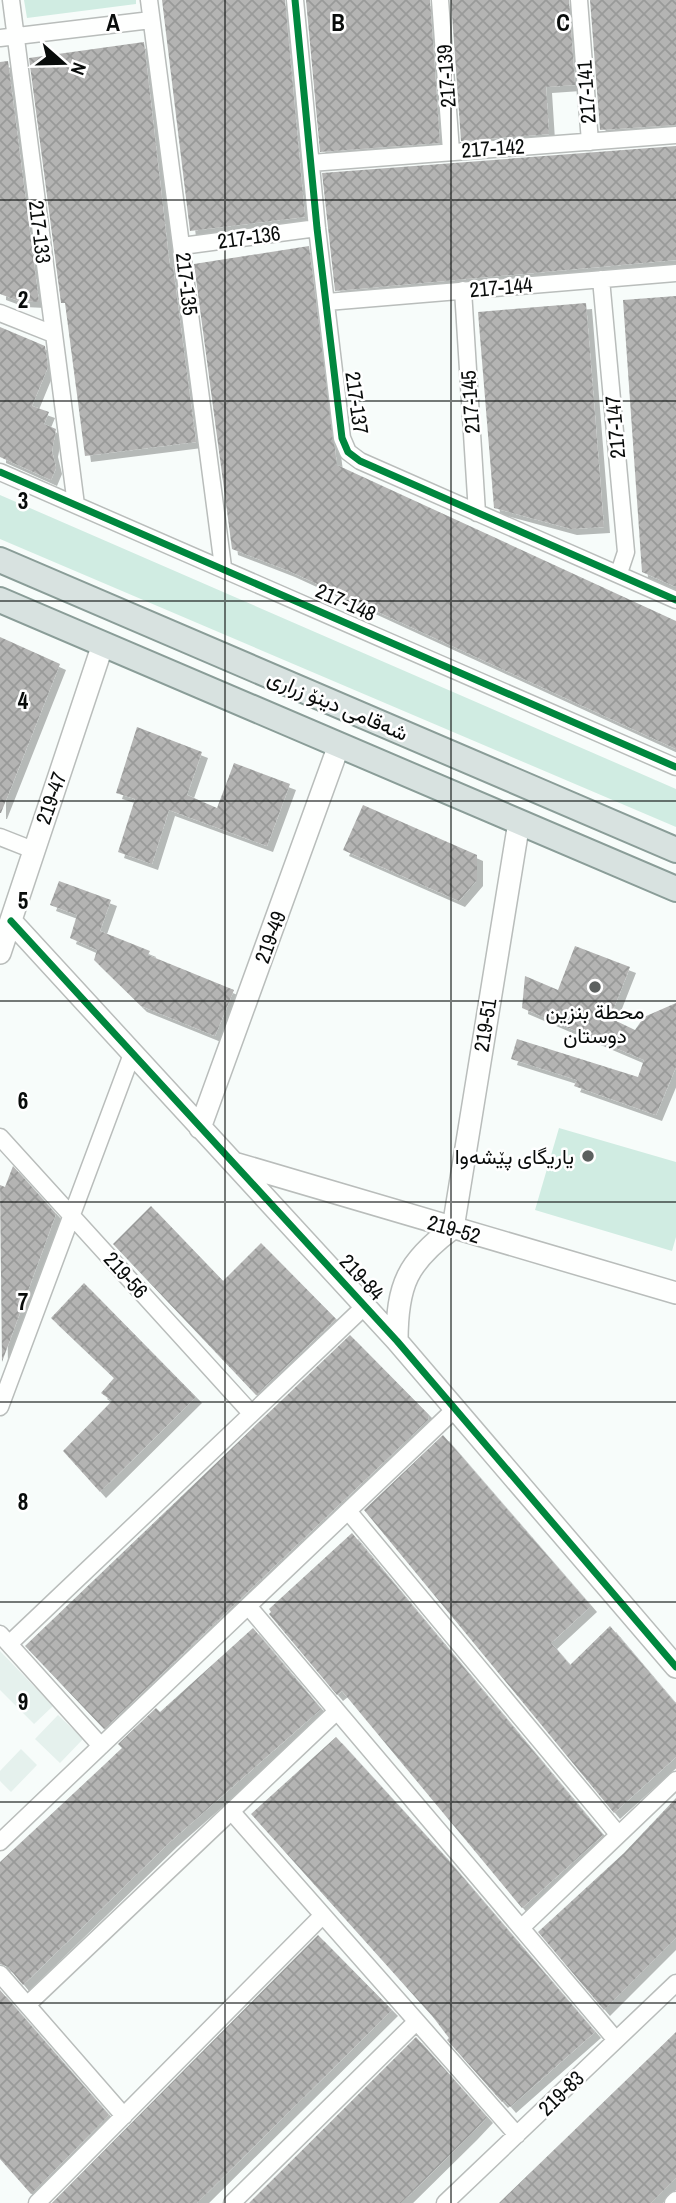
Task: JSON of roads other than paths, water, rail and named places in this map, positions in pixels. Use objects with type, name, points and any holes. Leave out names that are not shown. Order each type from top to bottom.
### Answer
[{"type":"main road","name":"شەقامی دینۆ زراری","points":[[0,560],[676,850]]},
{"type":"main road","name":"شەقامی دینۆ زراری","points":[[0,600],[676,889]]},
{"type":"street","name":"217-133","points":[[12,0],[8,37],[76,505]]},
{"type":"street","name":"217-135","points":[[149,0],[223,567]]},
{"type":"street","name":"217-137","points":[[295,0],[317,228],[342,438],[348,452],[360,461],[676,600]]},
{"type":"street","name":"217-139","points":[[440,0],[451,151]]},
{"type":"street","name":"217-141","points":[[579,0],[590,142]]},
{"type":"street","points":[[8,37],[151,20]]},
{"type":"street","name":"217-142","points":[[311,163],[676,135]]},
{"type":"street","name":"217-136","points":[[182,246],[317,228]]},
{"type":"street","name":"217-144","points":[[327,302],[676,273]]},
{"type":"street","name":"217-147","points":[[601,279],[625,552],[619,573]]},
{"type":"street","name":"217-145","points":[[463,290],[477,513]]},
{"type":"street","points":[[0,313],[53,334]]},
{"type":"street","name":"217-148","points":[[0,472],[223,567],[676,767]]},
{"type":"street","name":"219-47","points":[[0,953],[103,644]]},
{"type":"street","name":"219-49","points":[[201,1128],[339,745]]},
{"type":"street","name":"219-51","points":[[453,1228],[519,822]]},
{"type":"street","points":[[0,837],[33,850]]},
{"type":"street","name":"219-84","points":[[10,920],[397,1341],[676,1667]]},
{"type":"street","points":[[0,1406],[132,1054]]},
{"type":"street","name":"219-56","points":[[0,1137],[251,1413]]},
{"type":"street","name":"219-52","points":[[232,1162],[676,1293]]},
{"type":"street","points":[[397,1341],[397,1306],[402,1285],[430,1244],[453,1228]]},
{"type":"street","points":[[101,1746],[4,1639],[365,1306]]},
{"type":"street","points":[[0,1842],[454,1409]]},
{"type":"street","points":[[348,1511],[618,1834]]},
{"type":"street","points":[[248,1606],[616,2040]]},
{"type":"street","points":[[27,2005],[337,1711]]},
{"type":"street","points":[[521,1928],[676,1780]]},
{"type":"street","points":[[231,1811],[517,2134]]},
{"type":"street","points":[[37,2203],[323,1916]]},
{"type":"street","points":[[0,1974],[124,2116]]},
{"type":"street","name":"219-83","points":[[445,2203],[676,1983]]},
{"type":"street","points":[[232,2203],[416,2022]]},
{"type":"place","name":"محطة بنزين دوستان","points":[[595,987]]},
{"type":"place","name":"یاریگای پێشەوا","points":[[588,1156]]}]
